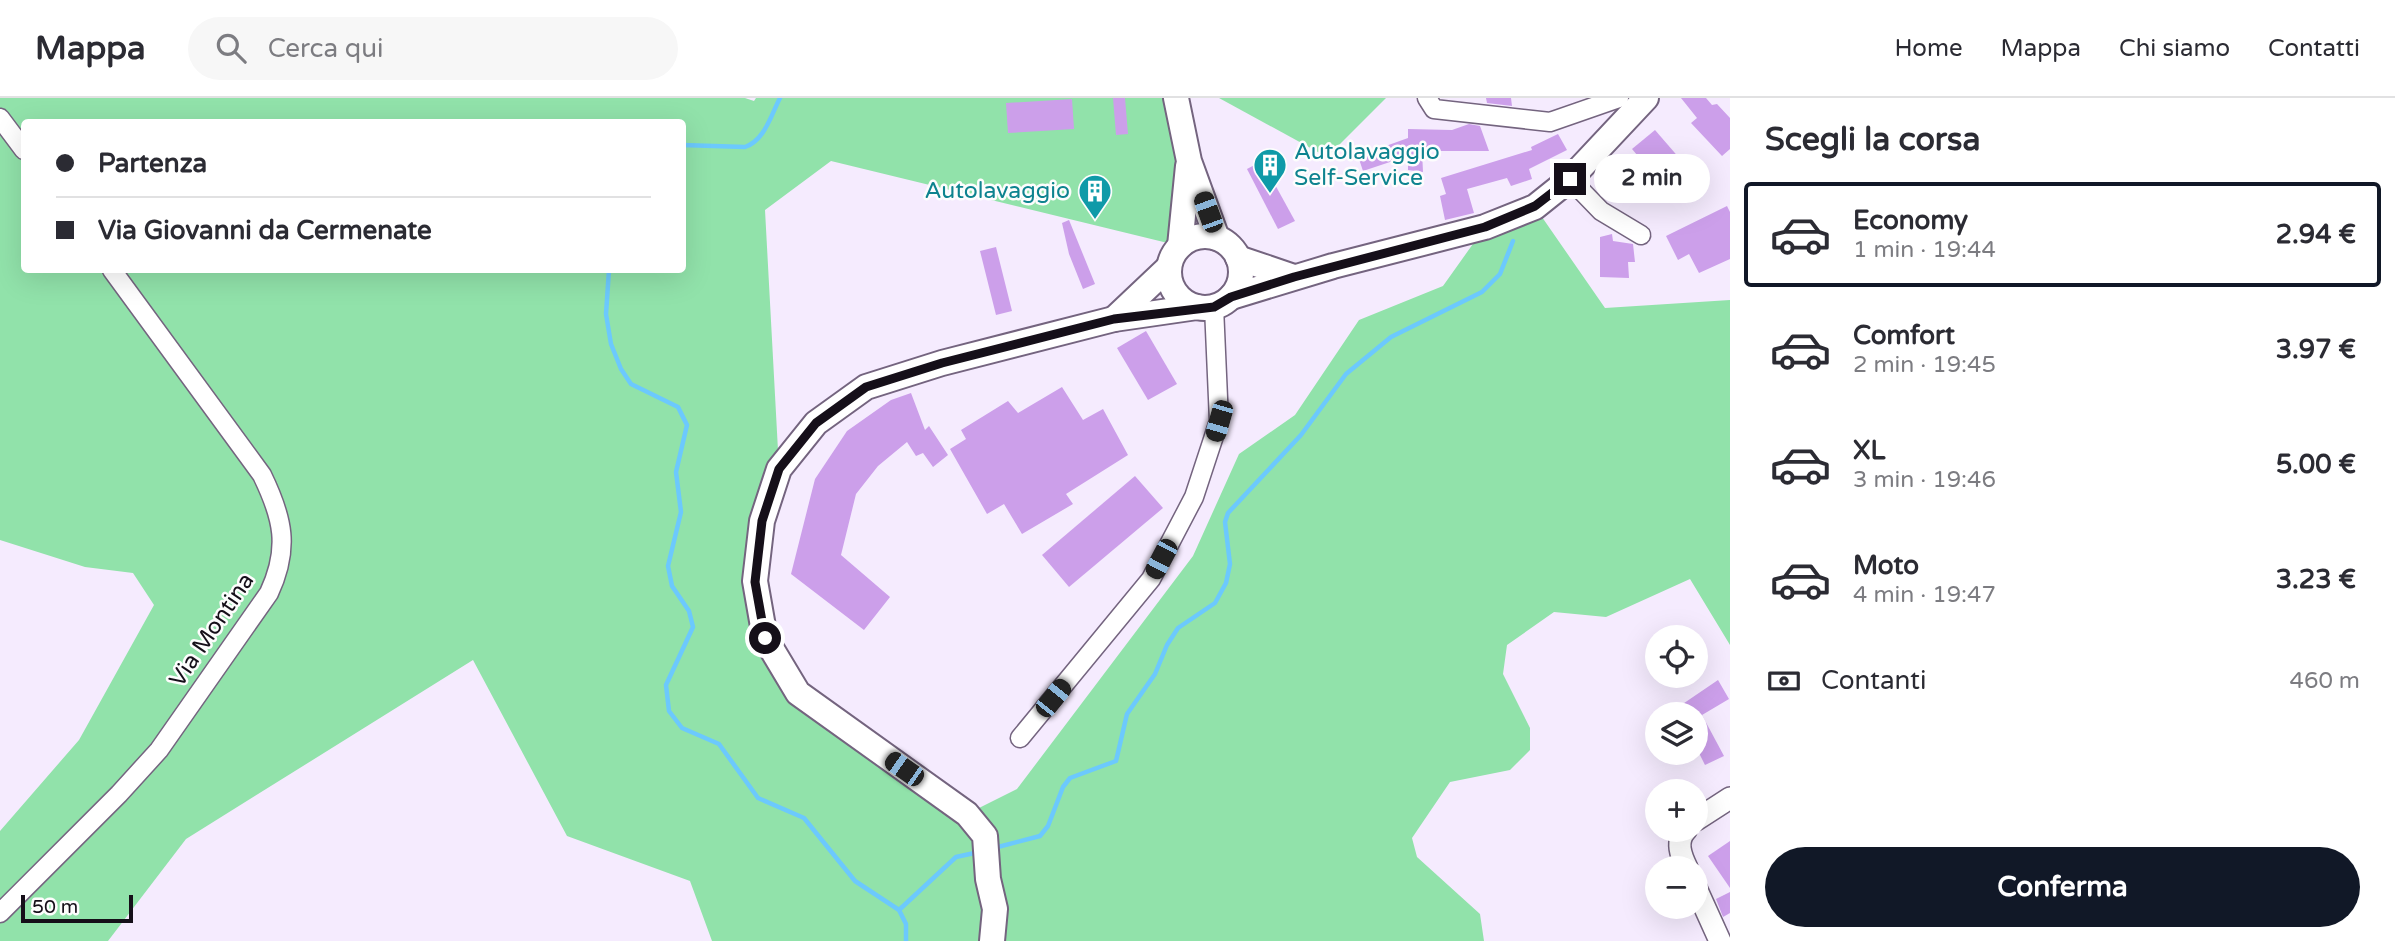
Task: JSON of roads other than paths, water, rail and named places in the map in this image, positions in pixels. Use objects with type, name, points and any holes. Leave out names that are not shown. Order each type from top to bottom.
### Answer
[{"type":"main road","points":[[1176,98],[1189,161],[1217,238]]},
{"type":"main road","points":[[992,941],[995,909],[988,879],[985,836],[967,814],[798,693],[765,638],[755,582],[762,521],[779,469],[816,423],[866,387],[942,363],[1114,319],[1214,304],[1294,277],[1485,227],[1535,206],[1570,179],[1646,98]]},
{"type":"main road","points":[[1114,319],[1174,256],[1189,239],[1202,236],[1217,238],[1233,249],[1238,258],[1241,278],[1214,304],[1183,301],[1172,287],[1174,256],[1189,161]]},
{"type":"main road","points":[[1238,258],[1294,277]]},
{"type":"street","points":[[1427,98],[1434,109],[1550,122],[1619,98]]},
{"type":"street","points":[[0,118],[21,146]]},
{"type":"street","points":[[1570,179],[1601,211],[1641,235]]},
{"type":"street","name":"Via Montina","points":[[0,913],[159,750],[270,593],[279,572],[283,551],[281,523],[274,499],[262,475],[113,273]]},
{"type":"street","points":[[1020,738],[1151,579],[1194,497],[1219,421],[1214,304]]},
{"type":"street","points":[[1708,812],[1730,798]]},
{"type":"street","points":[[1708,914],[1720,941]]},
{"type":"waterway","points":[[686,145],[745,147],[752,144],[762,133],[780,98]]},
{"type":"waterway","points":[[994,848],[1040,836],[1048,826],[1063,787],[1070,778],[1116,761],[1127,714],[1155,674],[1167,645],[1178,628],[1215,603],[1226,583],[1230,564],[1225,522],[1228,513],[1301,435],[1346,374],[1391,337],[1482,292],[1500,274],[1513,241]]},
{"type":"waterway","points":[[609,273],[606,314],[611,344],[621,369],[631,384],[678,407],[687,425],[676,472],[681,512],[668,566],[672,586],[689,611],[693,627],[666,685],[669,711],[682,728],[719,744],[758,798],[804,818],[855,881],[899,910],[906,924],[906,941]]},
{"type":"waterway","points":[[899,910],[956,857],[979,852]]},
{"type":"place","name":"Autolavaggio Self-Service","points":[[1270,195]]},
{"type":"place","name":"Autolavaggio","points":[[1095,221]]}]
